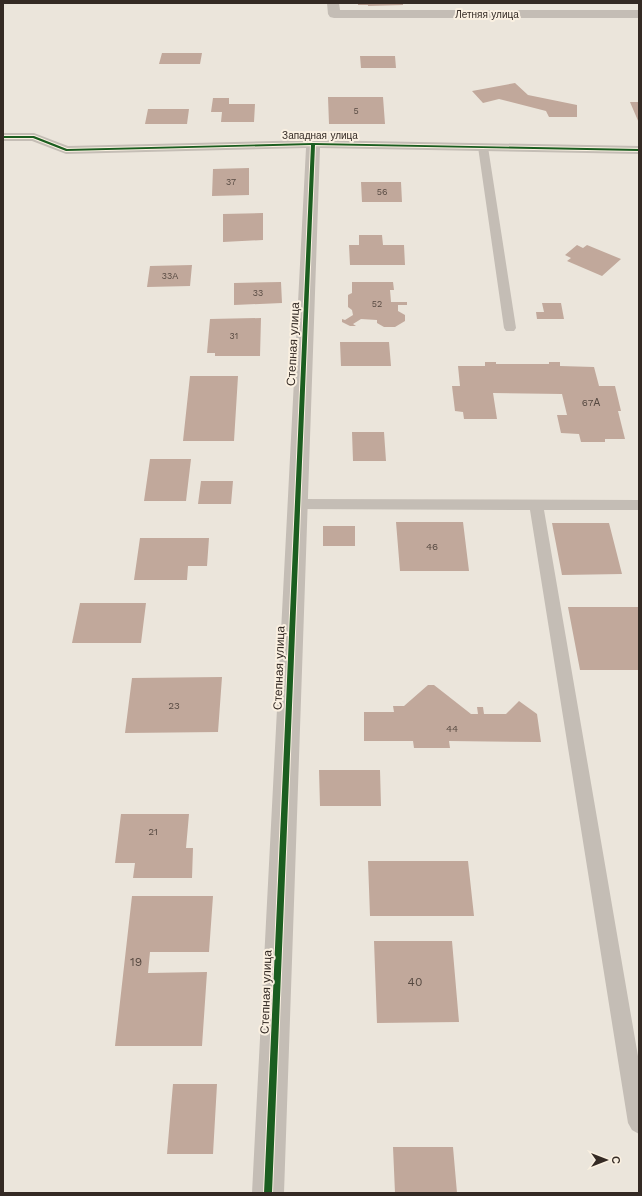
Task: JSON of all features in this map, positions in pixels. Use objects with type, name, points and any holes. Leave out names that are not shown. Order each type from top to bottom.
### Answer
[{"type":"street","name":"Летняя улица","points":[[334,9],[639,14]]},
{"type":"street","name":"Западная улица","points":[[3,137],[34,137],[66,150],[313,144],[639,150]]},
{"type":"street","name":"Степная улица","points":[[268,1193],[313,144]]},
{"type":"lane","points":[[483,147],[510,328]]},
{"type":"lane","points":[[297,504],[536,506],[639,505]]},
{"type":"lane","points":[[536,506],[639,1123]]},
{"type":"building","points":[[358,3],[403,3],[403,5],[368,6],[358,5]]},
{"type":"building","points":[[162,53],[202,53],[200,64],[159,64]]},
{"type":"building","points":[[360,56],[395,56],[396,68],[361,68]]},
{"type":"building","points":[[515,83],[528,95],[577,105],[577,117],[549,117],[546,111],[499,99],[483,103],[472,91]]},
{"type":"building","points":[[328,97],[383,97],[385,124],[329,124]]},
{"type":"building","points":[[213,98],[229,98],[229,104],[255,104],[254,122],[221,122],[222,112],[211,112]]},
{"type":"building","points":[[630,102],[639,102],[639,123]]},
{"type":"building","points":[[148,109],[189,109],[187,124],[145,124]]},
{"type":"building","points":[[249,168],[249,195],[212,196],[213,169]]},
{"type":"building","points":[[361,182],[401,182],[402,202],[362,202]]},
{"type":"building","points":[[263,213],[263,240],[223,242],[223,214]]},
{"type":"building","points":[[359,235],[382,235],[383,245],[404,245],[405,265],[350,265],[349,245],[359,245]]},
{"type":"building","points":[[577,245],[583,248],[587,245],[621,259],[602,276],[567,261],[571,258],[565,255]]},
{"type":"building","points":[[192,265],[190,286],[147,287],[150,266]]},
{"type":"building","points":[[281,282],[282,303],[234,305],[234,283]]},
{"type":"building","points":[[352,282],[393,282],[394,290],[390,290],[391,302],[407,302],[407,305],[398,305],[398,311],[405,315],[405,321],[395,327],[384,327],[377,323],[377,320],[361,319],[353,324],[356,326],[350,326],[342,322],[342,319],[345,320],[353,315],[352,310],[348,307],[348,295],[352,293]]},
{"type":"building","points":[[542,303],[561,303],[564,319],[537,319],[536,312],[544,312]]},
{"type":"building","points":[[261,318],[260,356],[215,356],[215,353],[207,353],[210,319]]},
{"type":"building","points":[[340,342],[389,342],[391,366],[341,366]]},
{"type":"building","points":[[485,362],[496,362],[496,364],[549,364],[549,362],[560,362],[560,366],[594,367],[599,386],[615,386],[621,411],[618,411],[625,439],[605,439],[605,442],[581,442],[579,434],[561,433],[557,415],[567,415],[562,394],[493,393],[497,419],[464,419],[463,412],[455,411],[452,386],[460,386],[458,366],[485,366]]},
{"type":"building","points":[[190,376],[238,376],[234,441],[183,441]]},
{"type":"building","points":[[352,432],[384,432],[386,461],[353,461]]},
{"type":"building","points":[[150,459],[191,459],[186,501],[144,501]]},
{"type":"building","points":[[201,481],[233,481],[231,504],[198,504]]},
{"type":"building","points":[[396,522],[463,522],[469,571],[400,571]]},
{"type":"building","points":[[552,523],[609,523],[622,574],[562,575]]},
{"type":"building","points":[[323,526],[355,526],[355,546],[323,546]]},
{"type":"building","points":[[140,538],[209,538],[207,566],[188,566],[187,580],[134,580]]},
{"type":"building","points":[[80,603],[146,603],[141,643],[72,643]]},
{"type":"building","points":[[568,607],[639,607],[639,670],[580,670]]},
{"type":"building","points":[[222,677],[218,732],[125,733],[132,678]]},
{"type":"building","points":[[428,685],[434,685],[471,714],[478,714],[477,707],[483,707],[484,714],[506,714],[519,701],[537,714],[541,742],[449,741],[450,748],[414,748],[413,741],[364,741],[364,712],[394,712],[393,706],[404,706]]},
{"type":"building","points":[[319,770],[380,770],[381,806],[320,806]]},
{"type":"building","points":[[121,814],[189,814],[186,848],[193,848],[192,878],[133,878],[135,863],[115,863]]},
{"type":"building","points":[[368,861],[468,861],[474,916],[370,916]]},
{"type":"building","points":[[132,896],[213,896],[209,952],[150,952],[148,973],[207,972],[202,1046],[115,1046]]},
{"type":"building","points":[[374,941],[452,941],[459,1022],[377,1023]]},
{"type":"building","points":[[173,1084],[217,1084],[213,1154],[167,1154]]},
{"type":"building","points":[[393,1147],[453,1147],[457,1193],[395,1193]]},
{"type":"cycle path","points":[[3,137],[34,137],[66,150],[313,144],[639,150]]},
{"type":"cycle path","points":[[268,1193],[313,144]]}]
